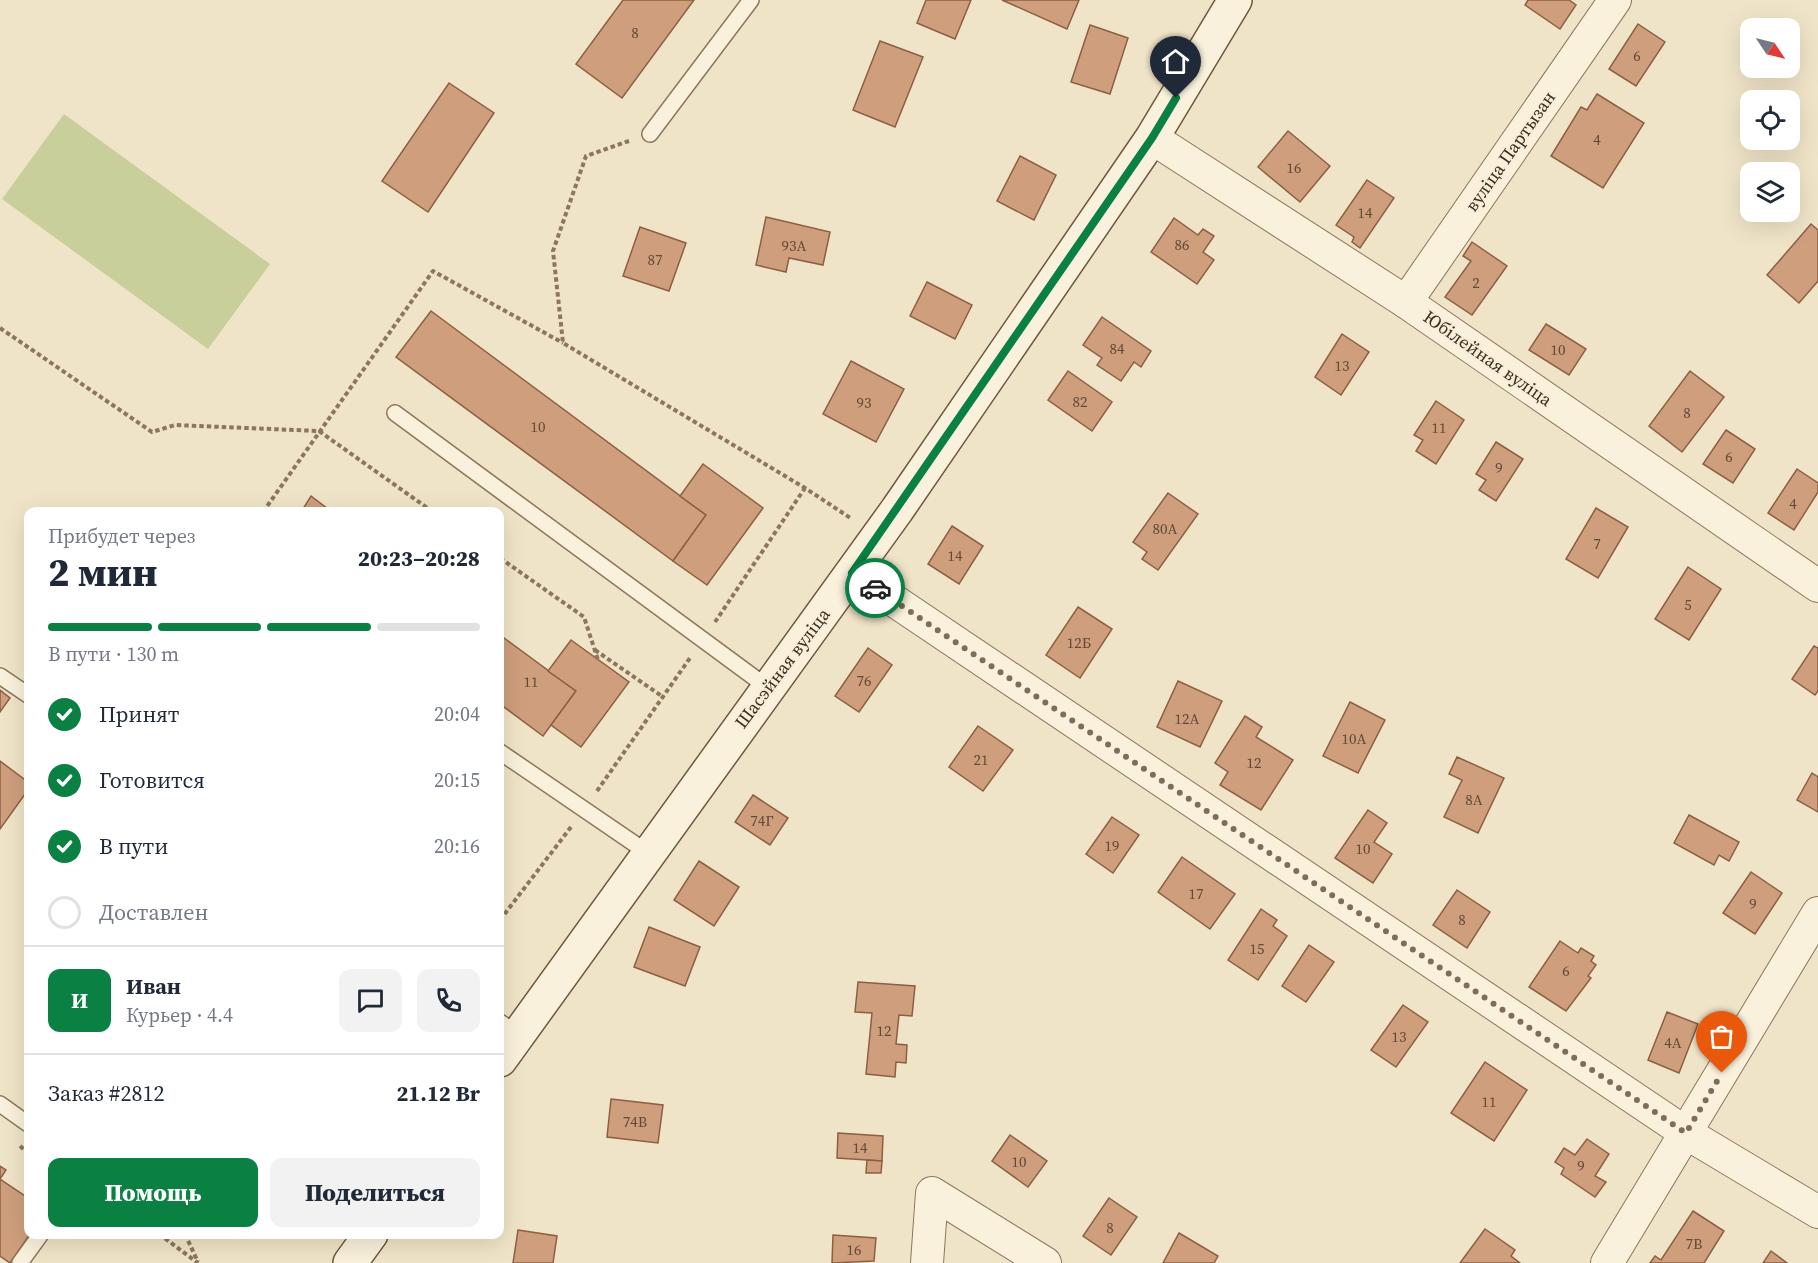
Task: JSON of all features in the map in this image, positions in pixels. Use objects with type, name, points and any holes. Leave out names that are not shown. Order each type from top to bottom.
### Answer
[{"type":"main road","name":"Шасэйная вуліца","points":[[506,1039],[648,853],[878,537],[1152,138],[1235,0]]},
{"type":"main road","points":[[350,1263],[367,1239]]},
{"type":"street","name":"вуліца Партызан","points":[[1406,302],[1615,0]]},
{"type":"street","name":"Юбілейная вуліца","points":[[1152,138],[1406,302],[1818,586]]},
{"type":"street","points":[[852,573],[1686,1133],[1818,1212]]},
{"type":"street","points":[[1607,1263],[1818,914]]},
{"type":"street","points":[[927,1263],[932,1193],[1046,1263]]},
{"type":"lane","points":[[650,134],[751,0]]},
{"type":"lane","points":[[395,413],[767,687]]},
{"type":"lane","points":[[0,676],[24,692]]},
{"type":"lane","points":[[504,755],[648,853]]},
{"type":"lane","points":[[0,1104],[24,1121]]},
{"type":"lane","points":[[20,1263],[37,1239]]},
{"type":"path","points":[[562,343],[553,251],[586,156],[650,134]]},
{"type":"path","points":[[266,507],[433,271],[562,343],[805,488],[878,537]]},
{"type":"path","points":[[0,328],[152,432],[175,425],[319,432],[426,507]]},
{"type":"path","points":[[504,561],[584,617],[598,660]]},
{"type":"path","points":[[594,649],[663,697]]},
{"type":"path","points":[[504,915],[584,810]]},
{"type":"path","points":[[166,1239],[199,1263]]},
{"type":"path","points":[[188,1239],[199,1263]]},
{"type":"green space","points":[[64,114],[270,264],[208,349],[2,199]]},
{"type":"building","points":[[623,0],[694,0],[622,98],[576,64]]},
{"type":"building","points":[[926,0],[971,0],[955,39],[917,23]]},
{"type":"building","points":[[1002,0],[1079,0],[1067,29]]},
{"type":"building","points":[[1528,0],[1569,0],[1576,5],[1560,29],[1525,5]]},
{"type":"building","points":[[1638,24],[1665,42],[1636,86],[1609,69]]},
{"type":"building","points":[[1090,25],[1128,38],[1110,94],[1071,82]]},
{"type":"building","points":[[880,41],[923,57],[895,127],[853,110]]},
{"type":"building","points":[[449,83],[494,113],[428,212],[382,181]]},
{"type":"building","points":[[1597,94],[1644,123],[1603,188],[1551,156],[1581,107],[1587,110]]},
{"type":"building","points":[[1288,131],[1330,166],[1300,202],[1258,167]]},
{"type":"building","points":[[1020,156],[1056,175],[1034,220],[997,201]]},
{"type":"building","points":[[1367,180],[1394,198],[1360,248],[1352,242],[1354,237],[1336,225]]},
{"type":"building","points":[[766,217],[830,232],[823,265],[789,258],[786,272],[756,265]]},
{"type":"building","points":[[1174,218],[1198,235],[1203,229],[1214,236],[1203,252],[1214,260],[1197,284],[1151,252]]},
{"type":"building","points":[[1811,224],[1818,230],[1818,281],[1799,303],[1767,275]]},
{"type":"building","points":[[640,227],[686,243],[669,291],[623,276]]},
{"type":"building","points":[[1472,242],[1507,266],[1472,315],[1445,297],[1471,261],[1463,256]]},
{"type":"building","points":[[927,282],[972,305],[955,339],[910,316]]},
{"type":"building","points":[[431,311],[706,515],[673,561],[396,357]]},
{"type":"building","points":[[1102,317],[1151,351],[1141,367],[1134,362],[1121,381],[1097,365],[1102,358],[1083,345]]},
{"type":"building","points":[[1546,324],[1586,349],[1569,375],[1529,350]]},
{"type":"building","points":[[1342,334],[1369,352],[1341,395],[1315,377]]},
{"type":"building","points":[[851,361],[904,389],[876,442],[823,414]]},
{"type":"building","points":[[1068,371],[1112,402],[1092,431],[1048,400]]},
{"type":"building","points":[[1690,371],[1724,397],[1682,452],[1649,426]]},
{"type":"building","points":[[1436,401],[1464,420],[1436,464],[1416,451],[1423,440],[1414,435]]},
{"type":"building","points":[[1726,430],[1755,449],[1733,483],[1703,464]]},
{"type":"building","points":[[1496,442],[1523,459],[1496,501],[1479,490],[1486,480],[1476,474]]},
{"type":"building","points":[[703,464],[763,508],[707,585],[673,561],[706,515],[680,496]]},
{"type":"building","points":[[1797,469],[1818,483],[1818,492],[1794,530],[1768,513]]},
{"type":"building","points":[[1168,493],[1198,514],[1158,570],[1142,559],[1147,552],[1133,542]]},
{"type":"building","points":[[311,496],[325,507],[304,507]]},
{"type":"building","points":[[1596,508],[1628,527],[1598,578],[1566,559]]},
{"type":"building","points":[[952,526],[983,546],[959,584],[928,564]]},
{"type":"building","points":[[1688,567],[1721,589],[1689,640],[1655,619]]},
{"type":"building","points":[[1078,607],[1112,629],[1080,678],[1046,655]]},
{"type":"building","points":[[504,638],[576,691],[543,736],[504,707]]},
{"type":"building","points":[[571,640],[629,682],[581,747],[551,725],[576,691],[548,671]]},
{"type":"building","points":[[1814,646],[1818,648],[1818,691],[1815,695],[1792,679]]},
{"type":"building","points":[[868,648],[892,665],[859,712],[835,696]]},
{"type":"building","points":[[1178,681],[1222,701],[1200,747],[1157,727]]},
{"type":"building","points":[[0,690],[10,698],[0,712]]},
{"type":"building","points":[[1350,702],[1385,720],[1358,773],[1323,756]]},
{"type":"building","points":[[1245,716],[1262,727],[1256,737],[1293,760],[1261,810],[1220,785],[1228,772],[1215,763]]},
{"type":"building","points":[[978,726],[1013,750],[983,791],[949,767]]},
{"type":"building","points":[[1457,757],[1504,778],[1478,833],[1444,817],[1462,780],[1449,774]]},
{"type":"building","points":[[0,761],[24,779],[24,796],[0,829]]},
{"type":"building","points":[[1812,773],[1818,777],[1818,812],[1797,800]]},
{"type":"building","points":[[753,795],[788,818],[770,845],[735,822]]},
{"type":"building","points":[[1368,810],[1387,823],[1374,842],[1392,854],[1373,883],[1335,858]]},
{"type":"building","points":[[1689,815],[1739,842],[1729,861],[1719,855],[1714,865],[1674,843]]},
{"type":"building","points":[[1112,817],[1139,835],[1113,873],[1086,854]]},
{"type":"building","points":[[1182,857],[1235,894],[1210,929],[1158,892]]},
{"type":"building","points":[[699,861],[739,887],[714,926],[674,900]]},
{"type":"building","points":[[1751,872],[1782,893],[1755,934],[1723,913]]},
{"type":"building","points":[[1457,890],[1490,912],[1467,948],[1433,925]]},
{"type":"building","points":[[1261,909],[1277,920],[1273,926],[1287,936],[1258,980],[1228,960]]},
{"type":"building","points":[[649,927],[700,947],[685,986],[634,967]]},
{"type":"building","points":[[1560,941],[1578,953],[1581,948],[1594,956],[1591,961],[1596,965],[1588,976],[1591,978],[1566,1011],[1529,987]]},
{"type":"building","points":[[1309,945],[1334,962],[1306,1002],[1282,986]]},
{"type":"building","points":[[858,982],[915,986],[912,1016],[899,1015],[896,1044],[907,1045],[906,1063],[896,1062],[895,1077],[866,1074],[872,1013],[855,1012]]},
{"type":"building","points":[[1403,1005],[1428,1022],[1396,1067],[1371,1050]]},
{"type":"building","points":[[1667,1012],[1698,1024],[1679,1073],[1648,1060]]},
{"type":"building","points":[[1485,1062],[1527,1090],[1494,1141],[1451,1113]]},
{"type":"building","points":[[611,1099],[663,1105],[658,1143],[607,1137]]},
{"type":"building","points":[[838,1133],[883,1136],[882,1161],[837,1158]]},
{"type":"building","points":[[1010,1135],[1047,1161],[1028,1187],[992,1161]]},
{"type":"building","points":[[1587,1139],[1609,1154],[1595,1176],[1606,1182],[1595,1197],[1561,1174],[1564,1168],[1555,1162],[1564,1148],[1575,1155]]},
{"type":"building","points":[[867,1160],[882,1161],[881,1173],[866,1173]]},
{"type":"building","points":[[0,1166],[6,1170],[0,1179]]},
{"type":"building","points":[[0,1179],[24,1195],[24,1239],[27,1239],[10,1263],[0,1256]]},
{"type":"building","points":[[1109,1198],[1137,1217],[1111,1255],[1083,1236]]},
{"type":"building","points":[[1693,1211],[1724,1231],[1704,1263],[1650,1263],[1655,1256],[1661,1260]]},
{"type":"building","points":[[1485,1229],[1515,1250],[1511,1256],[1520,1263],[1460,1263]]},
{"type":"building","points":[[518,1230],[557,1236],[553,1263],[513,1263]]},
{"type":"building","points":[[1179,1233],[1218,1256],[1214,1263],[1163,1263]]},
{"type":"building","points":[[833,1235],[876,1238],[874,1261],[832,1263]]},
{"type":"building","points":[[1771,1251],[1787,1263],[1763,1263]]},
{"type":"way so far","points":[[875,588],[1686,1133],[1722,1073]]},
{"type":"route","points":[[875,588],[852,573],[1152,138],[1176,98]]}]
